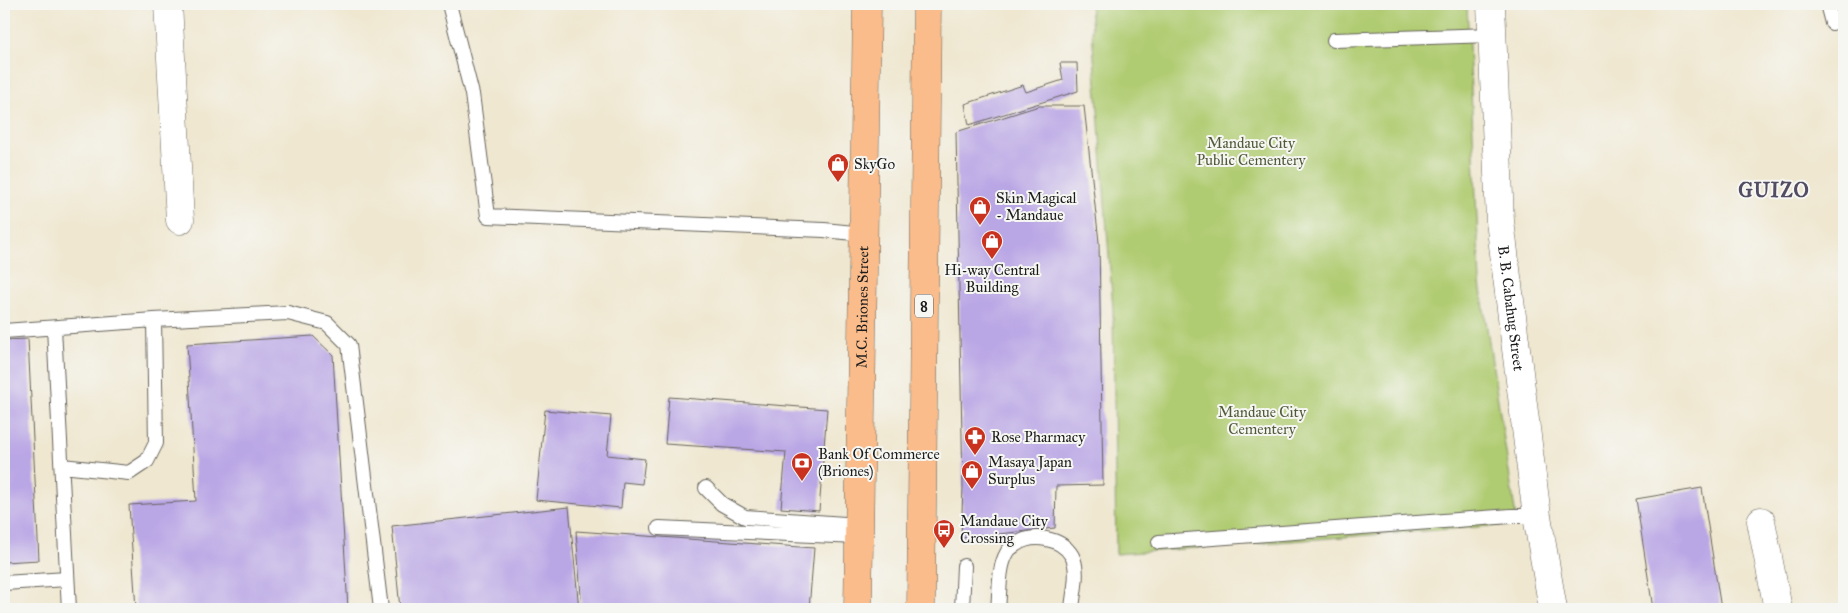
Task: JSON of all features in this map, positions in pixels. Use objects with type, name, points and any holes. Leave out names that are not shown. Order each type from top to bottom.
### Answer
[{"type":"main road","name":"M.C. Briones Street","points":[[858,609],[867,4]]},
{"type":"main road","name":"8","points":[[921,609],[927,4]]},
{"type":"street","points":[[168,4],[180,220]]},
{"type":"street","name":"B. B. Cabahug Street","points":[[1491,4],[1500,221],[1537,516],[1553,609]]},
{"type":"street","points":[[1761,521],[1778,609]]},
{"type":"lane","points":[[449,4],[472,94],[488,216],[824,230],[864,234]]},
{"type":"lane","points":[[1826,4],[1832,23]]},
{"type":"lane","points":[[1334,40],[1492,35]]},
{"type":"lane","points":[[4,331],[154,320],[288,314],[327,324],[349,345],[381,609]]},
{"type":"lane","points":[[62,466],[129,473],[147,460],[156,443],[154,320]]},
{"type":"lane","points":[[54,328],[69,609]]},
{"type":"lane","points":[[706,488],[722,504],[745,518],[859,531]]},
{"type":"lane","points":[[1159,542],[1511,516],[1537,516]]},
{"type":"lane","points":[[659,528],[859,531]]},
{"type":"lane","points":[[998,609],[1002,570],[1007,551],[1023,540],[1048,539],[1062,544],[1072,557],[1076,574],[1072,609]]},
{"type":"lane","points":[[962,609],[964,566]]},
{"type":"lane","points":[[4,583],[68,579]]},
{"type":"green space","points":[[1090,4],[1467,4],[1480,283],[1517,524],[1116,554],[1113,309]]},
{"type":"building","points":[[1060,63],[1077,63],[1078,91],[969,125],[965,104],[1023,85],[1026,92],[1063,80]]},
{"type":"building","points":[[1039,106],[1084,106],[1099,242],[1103,485],[1056,486],[1055,528],[961,538],[963,488],[956,132]]},
{"type":"building","points":[[313,336],[333,355],[348,609],[136,609],[129,505],[196,501],[187,344]]},
{"type":"building","points":[[28,339],[39,560],[4,562],[4,340]]},
{"type":"building","points":[[669,397],[827,409],[819,511],[781,508],[786,452],[665,444]]},
{"type":"building","points":[[545,410],[611,416],[607,455],[645,459],[642,484],[623,482],[621,508],[536,500]]},
{"type":"building","points":[[1702,488],[1721,609],[1653,609],[1636,499]]},
{"type":"building","points":[[569,507],[579,609],[400,609],[392,526]]},
{"type":"building","points":[[576,531],[814,548],[809,609],[582,609]]},
{"type":"place","name":"SkyGo","points":[[838,183]]},
{"type":"place","name":"Skin Magical - Mandaue","points":[[980,226]]},
{"type":"place","name":"Hi-way Central Building","points":[[992,260]]},
{"type":"place","name":"Rose Pharmacy","points":[[975,456]]},
{"type":"place","name":"Bank Of Commerce (Briones)","points":[[802,482]]},
{"type":"place","name":"Masaya Japan Surplus","points":[[972,490]]},
{"type":"place","name":"Mandaue City Crossing","points":[[944,549]]},
{"type":"district","name":"GUIZO","points":[[1774,190]]},
{"type":"park label","name":"Mandaue City Public Cementery","points":[[1251,152]]},
{"type":"park label","name":"Mandaue City Cementery","points":[[1262,420]]}]
